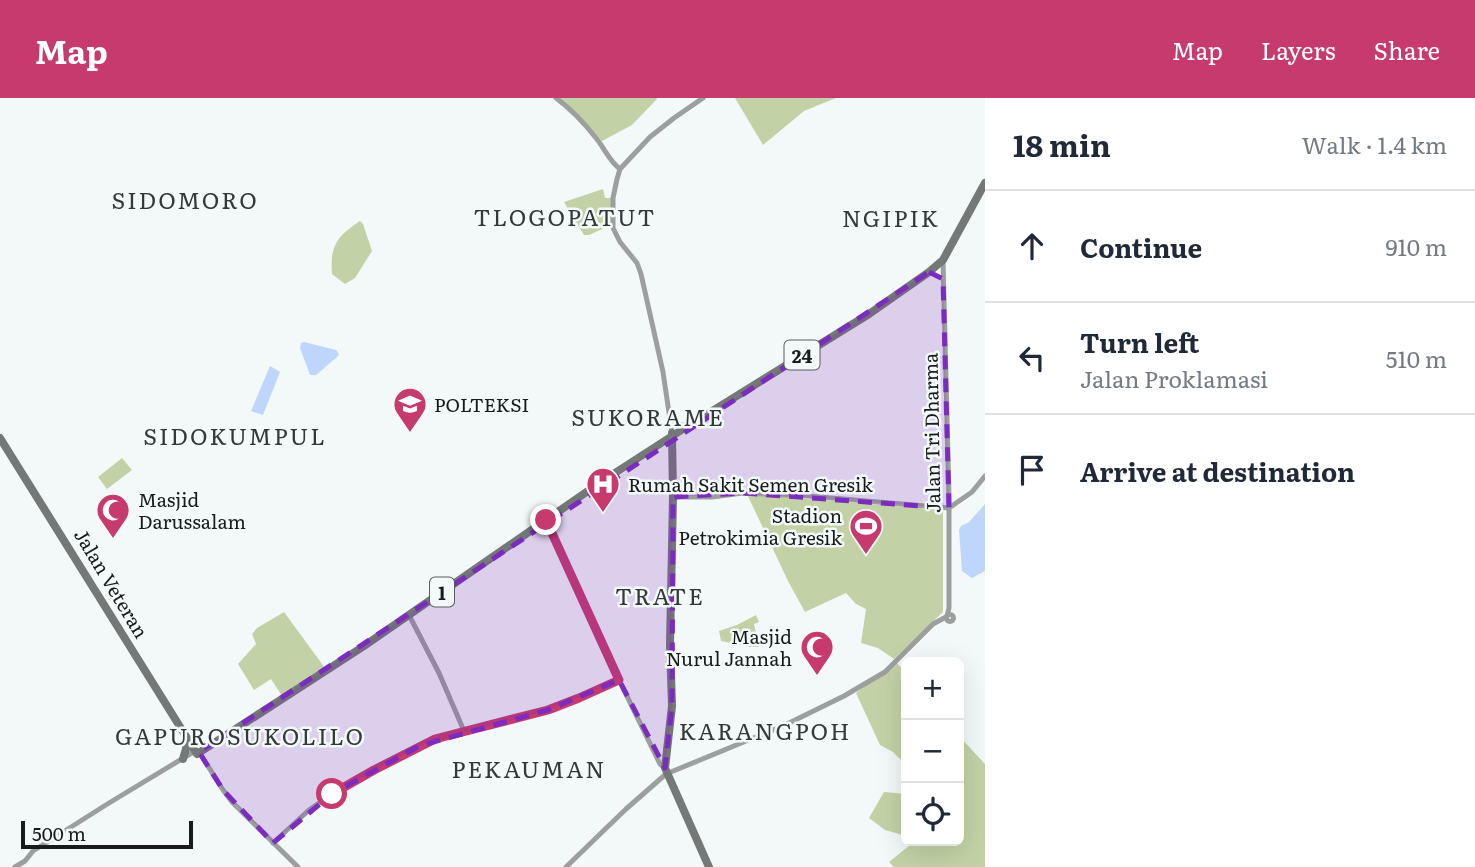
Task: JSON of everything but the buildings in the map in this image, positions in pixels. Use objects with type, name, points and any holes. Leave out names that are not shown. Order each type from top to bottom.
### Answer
[{"type":"highway","name":"24","points":[[672,434],[928,272],[942,258],[985,181]]},
{"type":"highway","name":"24","points":[[672,434],[784,364]]},
{"type":"highway","name":"Jalan Veteran","points":[[0,432],[186,738],[198,753]]},
{"type":"highway","name":"1","points":[[198,753],[409,615],[672,434]]},
{"type":"highway","points":[[672,434],[672,706],[666,771],[709,867]]},
{"type":"highway","name":"Jalan Veteran","points":[[0,438],[198,753]]},
{"type":"highway","name":"1","points":[[198,753],[611,474]]},
{"type":"highway","points":[[183,760],[186,738]]},
{"type":"main road","points":[[556,98],[591,132],[620,169]]},
{"type":"main road","points":[[672,434],[663,372],[639,268],[613,228],[613,198],[620,169],[650,137],[703,98]]},
{"type":"main road","name":"Jalan Tri Dharma","points":[[666,771],[785,725],[839,698],[881,675],[929,628],[948,617],[949,508],[942,258]]},
{"type":"main road","points":[[928,272],[943,279]]},
{"type":"main road","points":[[671,418],[677,425],[684,425]]},
{"type":"main road","points":[[673,497],[712,497],[743,493],[949,508],[972,492],[985,476]]},
{"type":"main road","points":[[546,520],[619,680],[660,764],[666,771],[566,867]]},
{"type":"main road","points":[[409,615],[439,673],[464,731]]},
{"type":"main road","points":[[273,843],[309,810],[332,794],[419,746],[435,739],[548,710],[619,680]]},
{"type":"main road","points":[[15,867],[96,811],[198,753],[233,802],[298,867]]},
{"type":"highlighted area","points":[[929,272],[943,279],[949,508],[743,493],[673,497],[672,706],[665,768],[619,680],[548,710],[419,746],[332,794],[273,843],[223,790],[199,752]]},
{"type":"green space","points":[[559,98],[657,99],[632,125],[602,141]]},
{"type":"green space","points":[[735,98],[836,98],[804,111],[763,145]]},
{"type":"green space","points":[[603,189],[605,198],[612,198],[611,225],[584,235],[564,202]]},
{"type":"green space","points":[[360,221],[372,251],[355,278],[345,284],[332,274],[332,256],[340,237]]},
{"type":"green space","points":[[122,458],[132,470],[107,489],[98,477]]},
{"type":"green space","points":[[747,494],[943,510],[943,612],[894,659],[878,648],[861,643],[866,609],[856,604],[846,593],[805,612]]},
{"type":"green space","points":[[284,612],[325,668],[282,696],[271,679],[254,690],[238,664],[256,644],[252,634],[257,628]]},
{"type":"green space","points":[[756,615],[759,622],[754,624],[759,647],[721,641],[719,631]]},
{"type":"green space","points":[[897,663],[901,667],[901,760],[880,745],[856,693]]},
{"type":"green space","points":[[964,741],[985,764],[985,867],[894,867],[889,862],[909,846],[964,846]]},
{"type":"green space","points":[[884,792],[901,794],[901,834],[885,830],[869,818]]},
{"type":"water","points":[[304,342],[336,350],[339,354],[316,375],[310,375],[300,348]]},
{"type":"water","points":[[270,366],[280,372],[263,415],[251,411]]},
{"type":"water","points":[[985,504],[985,571],[972,578],[962,571],[959,530]]},
{"type":"place","name":"POLTEKSI","points":[[410,434]]},
{"type":"place","name":"Rumah Sakit Semen Gresik","points":[[603,514]]},
{"type":"place","name":"Masjid Darussalam","points":[[113,540]]},
{"type":"place","name":"Stadion Petrokimia Gresik","points":[[866,556]]},
{"type":"place","name":"Masjid Nurul Jannah","points":[[817,677]]},
{"type":"district","name":"SIDOMORO","points":[[185,199]]},
{"type":"district","name":"TLOGOPATUT","points":[[565,216]]},
{"type":"district","name":"NGIPIK","points":[[891,217]]},
{"type":"district","name":"SUKORAME","points":[[648,416]]},
{"type":"district","name":"SIDOKUMPUL","points":[[235,435]]},
{"type":"district","name":"TRATE","points":[[660,595]]},
{"type":"district","name":"KARANGPOH","points":[[765,730]]},
{"type":"district","name":"GAPUROSUKOLILO","points":[[240,735]]},
{"type":"district","name":"PEKAUMAN","points":[[529,768]]},
{"type":"route","points":[[332,794],[435,739],[548,710],[619,680],[546,520]]}]
